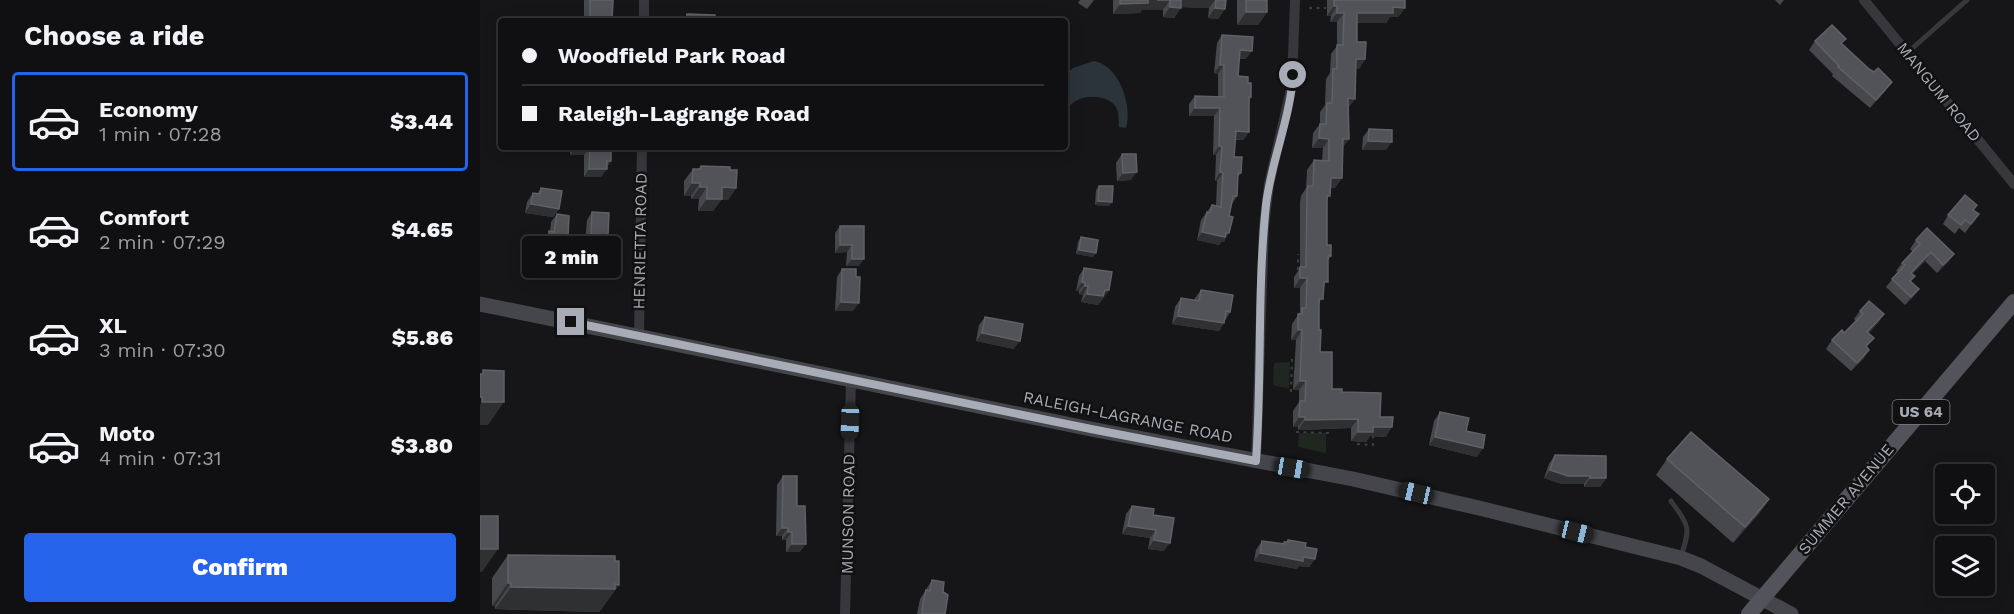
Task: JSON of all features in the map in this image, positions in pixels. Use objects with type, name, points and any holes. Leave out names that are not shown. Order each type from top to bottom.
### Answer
[{"type":"main road","name":"SUMMER AVENUE","points":[[1749,614],[2014,302]]},
{"type":"main road","name":"RALEIGH-LAGRANGE ROAD","points":[[480,304],[1091,429],[1353,479],[1479,508],[1681,558],[1701,566],[1791,614]]},
{"type":"street","points":[[644,0],[644,18]]},
{"type":"street","points":[[1256,461],[1264,226],[1269,184],[1292,85],[1295,0]]},
{"type":"street","name":"MANGUM ROAD","points":[[1864,0],[2014,184]]},
{"type":"street","name":"HENRIETTA ROAD","points":[[639,335],[642,150]]},
{"type":"street","name":"MUNSON ROAD","points":[[845,614],[851,379]]},
{"type":"lane","points":[[1908,53],[1967,0]]},
{"type":"lane","points":[[1671,501],[1684,519],[1689,533],[1681,558]]},
{"type":"path","points":[[1309,8],[1326,8]]},
{"type":"path","points":[[1298,254],[1298,270]]},
{"type":"path","points":[[1291,392],[1292,359]]},
{"type":"path","points":[[1296,432],[1329,433]]},
{"type":"path","points":[[1357,444],[1373,445],[1373,432]]},
{"type":"shaded area","points":[[1094,61],[1111,70],[1126,98],[1128,119],[1126,128],[1119,127],[1116,107],[1107,99],[1087,97],[1073,103],[1068,108],[1068,72],[1073,68]]},
{"type":"shaded area","points":[[1290,362],[1289,389],[1273,385],[1274,363]]},
{"type":"shaded area","points":[[1299,433],[1326,433],[1326,453],[1298,447]]},
{"type":"building","points":[[590,0],[613,0],[612,18],[590,18]]},
{"type":"building","points":[[1120,0],[1148,0],[1148,3],[1120,4]]},
{"type":"building","points":[[1170,0],[1181,0],[1181,8],[1170,7]]},
{"type":"building","points":[[1216,0],[1226,0],[1225,9],[1215,8]]},
{"type":"building","points":[[1246,0],[1267,0],[1267,12],[1246,12]]},
{"type":"building","points":[[1334,0],[1405,0],[1405,8],[1393,7],[1393,13],[1357,13],[1357,42],[1366,42],[1365,59],[1356,59],[1355,99],[1348,98],[1349,139],[1343,139],[1342,178],[1331,178],[1330,196],[1327,196],[1327,245],[1331,245],[1331,256],[1328,256],[1328,282],[1324,282],[1323,299],[1319,299],[1320,352],[1332,352],[1332,389],[1342,389],[1342,392],[1381,393],[1380,417],[1393,417],[1392,427],[1373,427],[1373,432],[1358,432],[1358,419],[1305,420],[1305,417],[1299,417],[1300,401],[1305,401],[1306,381],[1300,381],[1302,330],[1298,330],[1298,314],[1302,314],[1302,308],[1306,308],[1307,278],[1300,278],[1300,267],[1306,267],[1307,192],[1308,186],[1313,186],[1314,160],[1329,161],[1329,139],[1319,138],[1320,124],[1326,124],[1327,103],[1332,103],[1333,69],[1337,69],[1337,45],[1343,45],[1344,13],[1337,13]]},
{"type":"building","points":[[687,14],[715,15],[715,18],[686,18]]},
{"type":"building","points":[[1832,25],[1846,39],[1841,43],[1869,69],[1874,72],[1878,68],[1892,82],[1876,100],[1838,67],[1815,41]]},
{"type":"building","points":[[1222,35],[1253,37],[1252,51],[1240,50],[1238,76],[1248,77],[1248,83],[1251,83],[1249,132],[1236,131],[1234,157],[1242,157],[1241,173],[1238,173],[1237,196],[1233,196],[1229,216],[1233,217],[1229,233],[1226,233],[1225,237],[1202,232],[1207,212],[1210,213],[1212,205],[1221,207],[1223,173],[1220,172],[1222,147],[1219,146],[1220,108],[1195,108],[1195,96],[1224,97],[1224,65],[1220,65]]},
{"type":"building","points":[[1369,129],[1392,130],[1392,142],[1368,141]]},
{"type":"building","points":[[590,150],[611,150],[611,161],[607,161],[607,169],[589,169]]},
{"type":"building","points":[[1122,154],[1136,154],[1137,172],[1123,173]]},
{"type":"building","points":[[701,166],[730,167],[730,170],[737,170],[736,188],[722,187],[722,199],[707,199],[707,187],[700,187],[700,183],[692,183],[693,169],[701,169]]},
{"type":"building","points":[[1099,186],[1113,186],[1112,202],[1098,201]]},
{"type":"building","points":[[541,188],[562,191],[559,209],[531,204],[533,193],[540,194]]},
{"type":"building","points":[[1965,195],[1977,205],[1973,210],[1979,214],[1971,224],[1965,220],[1961,225],[1948,215]]},
{"type":"building","points":[[592,212],[609,213],[608,235],[591,234]]},
{"type":"building","points":[[557,214],[569,216],[567,257],[549,256],[549,231],[554,232]]},
{"type":"building","points":[[840,226],[864,226],[864,259],[852,259],[852,245],[840,245]]},
{"type":"building","points":[[1927,228],[1954,254],[1943,265],[1931,252],[1911,273],[1915,276],[1910,281],[1919,289],[1911,297],[1892,279],[1905,265],[1902,263],[1920,244],[1916,240]]},
{"type":"building","points":[[1081,237],[1098,240],[1096,253],[1079,250]]},
{"type":"building","points":[[1084,268],[1112,272],[1109,290],[1105,290],[1103,296],[1087,294],[1088,286],[1082,282]]},
{"type":"building","points":[[842,269],[856,269],[856,277],[860,277],[859,303],[841,302]]},
{"type":"building","points":[[1201,290],[1233,295],[1230,312],[1226,311],[1224,323],[1178,316],[1181,298],[1199,301]]},
{"type":"building","points":[[1869,301],[1884,314],[1867,332],[1874,338],[1866,346],[1869,350],[1857,363],[1832,340],[1842,330],[1844,333],[1863,314],[1860,311]]},
{"type":"building","points":[[985,317],[1023,324],[1020,341],[982,333]]},
{"type":"building","points":[[483,370],[504,371],[504,402],[482,402],[480,374],[483,374]]},
{"type":"building","points":[[1440,412],[1469,418],[1466,431],[1485,435],[1483,448],[1435,437]]},
{"type":"building","points":[[1691,432],[1769,499],[1745,527],[1667,459]]},
{"type":"building","points":[[1555,455],[1606,456],[1606,478],[1568,476],[1550,470]]},
{"type":"building","points":[[783,476],[797,476],[797,506],[805,506],[806,544],[792,544],[792,532],[788,532],[788,528],[782,528]]},
{"type":"building","points":[[1132,506],[1154,509],[1153,515],[1174,518],[1170,543],[1154,540],[1156,530],[1128,526]]},
{"type":"building","points":[[480,516],[498,516],[498,549],[480,549]]},
{"type":"building","points":[[1288,540],[1306,543],[1305,547],[1317,549],[1315,559],[1303,557],[1303,561],[1260,553],[1262,541],[1284,544]]},
{"type":"building","points":[[508,555],[615,556],[615,561],[619,561],[619,585],[615,584],[615,589],[511,587],[511,583],[508,583]]},
{"type":"building","points":[[932,580],[944,582],[943,592],[948,595],[945,614],[922,614],[926,590],[930,591]]},
{"type":"route","points":[[571,322],[1256,461],[1264,226],[1269,184],[1285,122],[1293,75]]}]
